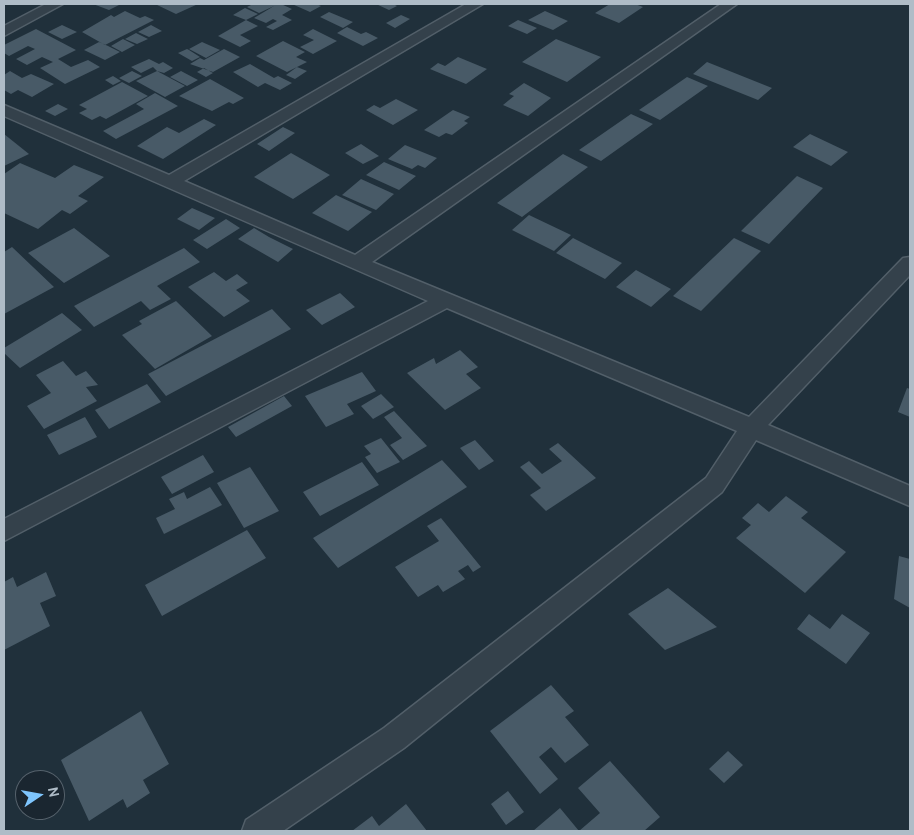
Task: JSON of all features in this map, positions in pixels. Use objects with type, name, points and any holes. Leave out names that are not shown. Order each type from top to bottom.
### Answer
[{"type":"street","points":[[4,32],[56,4]]},
{"type":"street","points":[[169,182],[476,4]]},
{"type":"street","points":[[356,263],[730,4]]},
{"type":"street","points":[[4,110],[356,263],[910,496]]},
{"type":"street","points":[[257,831],[394,738],[714,485],[752,428],[910,263]]},
{"type":"street","points":[[4,530],[446,300]]},
{"type":"building","points":[[93,4],[121,4],[109,10]]},
{"type":"building","points":[[155,4],[198,4],[176,14]]},
{"type":"building","points":[[253,4],[281,4],[292,9],[282,15],[292,20],[273,30],[266,27],[277,21],[273,19],[266,23],[254,18],[274,6],[259,13],[247,7]]},
{"type":"building","points":[[292,4],[316,4],[321,6],[310,12]]},
{"type":"building","points":[[376,4],[393,4],[397,6],[389,10]]},
{"type":"building","points":[[610,4],[635,4],[643,7],[619,23],[595,13]]},
{"type":"building","points":[[245,8],[258,14],[246,20],[233,15]]},
{"type":"building","points":[[125,11],[140,18],[145,16],[154,20],[105,45],[82,32],[111,15],[114,17]]},
{"type":"building","points":[[545,11],[568,21],[553,30],[528,20]]},
{"type":"building","points":[[329,12],[353,22],[343,28],[320,17]]},
{"type":"building","points":[[401,15],[410,19],[395,28],[386,23]]},
{"type":"building","points":[[246,20],[258,26],[240,35],[251,41],[240,47],[218,36]]},
{"type":"building","points":[[518,20],[537,28],[527,34],[508,26]]},
{"type":"building","points":[[62,25],[77,32],[62,39],[48,32]]},
{"type":"building","points":[[151,25],[162,31],[149,37],[138,32]]},
{"type":"building","points":[[347,27],[361,34],[366,32],[378,38],[363,46],[337,33]]},
{"type":"building","points":[[36,29],[76,50],[58,59],[71,67],[88,60],[100,67],[65,84],[40,68],[53,62],[42,57],[27,65],[16,59],[35,49],[28,46],[9,56],[4,53],[4,45]]},
{"type":"building","points":[[313,29],[337,41],[313,54],[300,47],[314,40],[303,35]]},
{"type":"building","points":[[136,33],[148,39],[137,44],[125,39]]},
{"type":"building","points":[[123,39],[135,45],[122,52],[111,46]]},
{"type":"building","points":[[556,39],[601,57],[567,82],[522,62]]},
{"type":"building","points":[[283,41],[305,52],[296,57],[307,62],[287,72],[256,56]]},
{"type":"building","points":[[99,42],[120,52],[105,60],[84,50]]},
{"type":"building","points":[[202,42],[220,50],[206,58],[189,49]]},
{"type":"building","points":[[187,49],[200,57],[192,61],[178,53]]},
{"type":"building","points":[[224,49],[240,57],[213,72],[190,64],[200,58],[204,60]]},
{"type":"building","points":[[458,57],[487,69],[466,84],[430,69],[438,63],[445,66]]},
{"type":"building","points":[[149,59],[159,64],[163,62],[173,68],[164,73],[157,71],[153,67],[141,73],[131,67]]},
{"type":"building","points":[[707,62],[772,88],[758,100],[693,74]]},
{"type":"building","points":[[250,64],[274,78],[278,76],[292,83],[280,90],[265,83],[258,87],[233,72]]},
{"type":"building","points":[[297,67],[307,71],[295,79],[286,75]]},
{"type":"building","points":[[204,68],[213,73],[206,77],[197,72]]},
{"type":"building","points":[[10,71],[22,78],[31,74],[54,84],[32,97],[18,90],[11,94],[4,90],[4,75]]},
{"type":"building","points":[[132,71],[142,76],[129,83],[119,78]]},
{"type":"building","points":[[157,71],[185,86],[165,97],[136,81]]},
{"type":"building","points":[[181,71],[198,80],[187,86],[170,77]]},
{"type":"building","points":[[113,76],[121,81],[113,85],[105,80]]},
{"type":"building","points":[[687,77],[708,86],[660,120],[639,110]]},
{"type":"building","points":[[210,79],[244,98],[233,104],[229,102],[212,111],[179,96]]},
{"type":"building","points":[[122,82],[148,96],[106,119],[100,116],[92,120],[79,113],[87,109],[79,105]]},
{"type":"building","points":[[524,83],[551,98],[528,116],[503,105],[514,96],[509,94]]},
{"type":"building","points":[[155,93],[178,106],[116,139],[103,131],[144,109],[136,104]]},
{"type":"building","points":[[396,99],[418,110],[393,125],[366,110],[374,105],[380,108]]},
{"type":"building","points":[[58,104],[68,109],[55,116],[45,111]]},
{"type":"building","points":[[453,110],[470,117],[464,121],[468,123],[452,135],[446,133],[439,137],[424,130]]},
{"type":"building","points":[[631,114],[653,124],[601,161],[579,150]]},
{"type":"building","points":[[204,119],[216,125],[163,159],[137,146],[167,127],[179,133]]},
{"type":"building","points":[[283,127],[295,133],[269,151],[257,144]]},
{"type":"building","points":[[4,134],[29,154],[4,166]]},
{"type":"building","points":[[810,134],[848,152],[831,166],[793,147]]},
{"type":"building","points":[[361,144],[379,156],[363,164],[345,153]]},
{"type":"building","points":[[405,145],[437,158],[425,168],[418,165],[412,169],[388,159]]},
{"type":"building","points":[[291,153],[330,175],[293,199],[254,177]]},
{"type":"building","points":[[563,154],[588,167],[522,217],[497,203]]},
{"type":"building","points":[[384,162],[416,176],[399,190],[366,175]]},
{"type":"building","points":[[20,163],[55,178],[74,165],[104,177],[78,196],[88,201],[70,214],[62,210],[38,229],[4,213],[4,174]]},
{"type":"building","points":[[797,176],[823,188],[769,244],[741,231]]},
{"type":"building","points":[[361,179],[394,194],[376,210],[342,195]]},
{"type":"building","points":[[336,195],[372,212],[348,231],[312,213]]},
{"type":"building","points":[[192,208],[215,218],[199,230],[177,219]]},
{"type":"building","points":[[529,215],[571,235],[554,251],[512,230]]},
{"type":"building","points":[[226,219],[240,228],[207,249],[193,240]]},
{"type":"building","points":[[74,228],[110,256],[64,283],[28,253]]},
{"type":"building","points":[[254,228],[293,249],[278,262],[238,239]]},
{"type":"building","points":[[573,238],[622,263],[605,279],[556,253]]},
{"type":"building","points":[[734,238],[761,251],[701,311],[673,296]]},
{"type":"building","points":[[12,247],[54,287],[4,314],[4,252]]},
{"type":"building","points":[[184,248],[200,262],[157,286],[171,299],[150,310],[141,301],[94,327],[74,306]]},
{"type":"building","points":[[636,270],[671,289],[651,307],[616,287]]},
{"type":"building","points":[[214,272],[226,281],[237,274],[248,283],[236,290],[250,301],[224,317],[188,287]]},
{"type":"building","points":[[340,293],[355,307],[322,325],[306,310]]},
{"type":"building","points":[[176,301],[212,336],[155,369],[122,335],[142,324],[139,321]]},
{"type":"building","points":[[272,309],[291,329],[166,396],[148,374]]},
{"type":"building","points":[[62,313],[82,330],[20,368],[4,353],[4,348]]},
{"type":"building","points":[[460,350],[478,367],[466,374],[481,388],[445,410],[407,373],[434,358],[436,364]]},
{"type":"building","points":[[63,361],[76,376],[86,371],[98,385],[86,387],[97,401],[44,429],[27,406],[51,393],[36,375]]},
{"type":"building","points":[[362,372],[376,391],[347,404],[354,414],[326,427],[305,396]]},
{"type":"building","points":[[147,384],[161,402],[109,429],[95,410]]},
{"type":"building","points":[[907,388],[910,389],[910,417],[898,412]]},
{"type":"building","points":[[381,394],[394,407],[373,419],[361,406]]},
{"type":"building","points":[[284,396],[292,406],[236,437],[228,427]]},
{"type":"building","points":[[394,411],[427,446],[403,460],[390,445],[402,438],[384,417]]},
{"type":"building","points":[[85,417],[97,437],[59,455],[47,435]]},
{"type":"building","points":[[381,438],[400,462],[377,473],[365,457],[371,454],[364,446]]},
{"type":"building","points":[[475,440],[494,461],[479,470],[460,448]]},
{"type":"building","points":[[558,443],[596,478],[546,511],[530,495],[541,488],[520,467],[529,461],[542,474],[562,461],[549,449]]},
{"type":"building","points":[[203,455],[214,472],[172,494],[161,477]]},
{"type":"building","points":[[442,460],[467,487],[338,568],[313,538]]},
{"type":"building","points":[[362,462],[379,485],[320,516],[303,492]]},
{"type":"building","points":[[250,467],[279,511],[244,528],[217,483]]},
{"type":"building","points":[[210,487],[222,505],[164,534],[156,518],[175,509],[169,499],[184,492],[187,499]]},
{"type":"building","points":[[786,496],[808,512],[801,518],[846,552],[805,593],[736,538],[751,525],[742,518],[758,503],[769,512]]},
{"type":"building","points":[[441,518],[481,567],[473,572],[468,565],[458,571],[465,579],[443,592],[438,585],[418,597],[395,567],[439,541],[427,526]]},
{"type":"building","points":[[247,530],[266,558],[162,616],[145,585]]},
{"type":"building","points":[[899,556],[910,559],[910,608],[894,599]]},
{"type":"building","points":[[46,572],[56,596],[40,603],[50,626],[4,650],[4,582],[13,577],[17,587]]},
{"type":"building","points":[[668,588],[717,627],[665,650],[628,614]]},
{"type":"building","points":[[809,614],[830,629],[842,614],[870,633],[846,664],[797,629]]},
{"type":"building","points":[[551,685],[574,711],[565,717],[589,745],[565,763],[551,747],[539,757],[558,779],[540,794],[490,731]]},
{"type":"building","points":[[141,711],[169,764],[143,780],[150,793],[127,808],[123,799],[89,821],[61,760]]},
{"type":"building","points":[[728,751],[743,765],[724,783],[709,769]]},
{"type":"building","points":[[610,761],[660,817],[644,831],[579,831],[600,813],[578,788]]},
{"type":"building","points":[[508,791],[524,812],[506,825],[491,804]]},
{"type":"building","points":[[406,804],[427,831],[352,831],[372,816],[379,826]]},
{"type":"building","points":[[560,808],[579,831],[533,831]]}]
